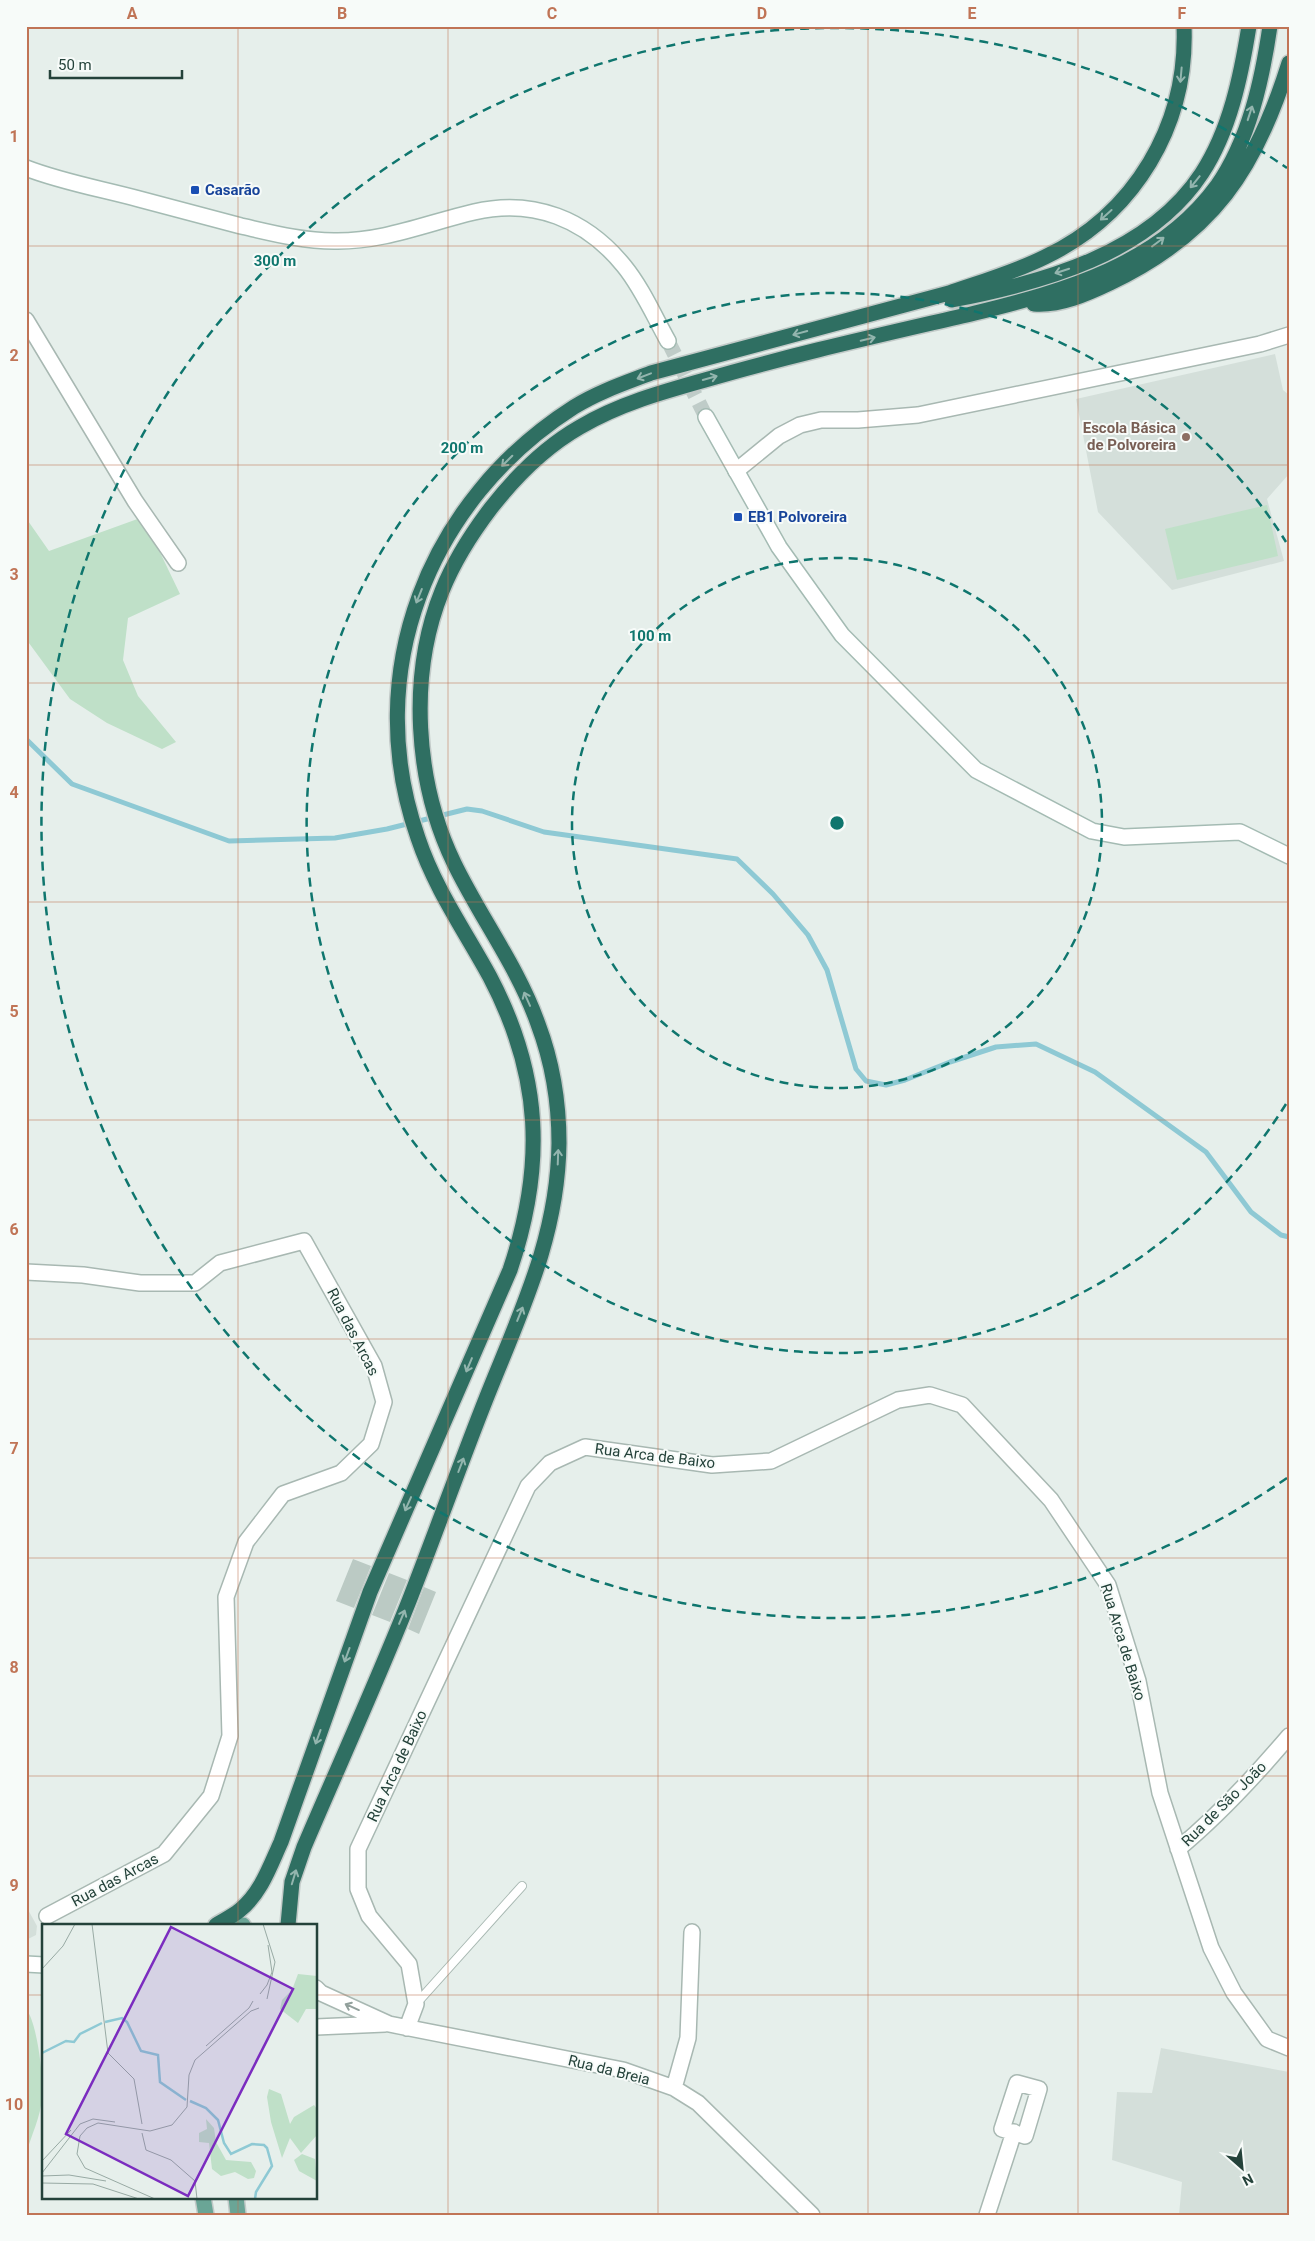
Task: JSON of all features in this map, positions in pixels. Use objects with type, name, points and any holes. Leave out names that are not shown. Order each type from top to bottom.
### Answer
[{"type":"highway","points":[[218,1924],[240,1910],[256,1892],[281,1842],[370,1592],[510,1270],[522,1234],[530,1197],[534,1158],[533,1121],[528,1082],[520,1046],[506,1010],[489,976],[431,874],[406,802],[400,765],[397,726],[398,687],[404,648],[413,610],[427,574],[445,539],[466,508],[491,477],[517,450],[548,425],[577,406],[608,390],[651,373],[949,293],[993,278],[1046,257],[1091,228],[1118,204],[1141,176],[1160,145],[1172,117],[1180,86],[1184,26]]},
{"type":"highway","points":[[847,320],[976,296],[1027,282],[1074,267],[1106,253],[1148,228],[1181,199],[1202,173],[1230,111],[1244,56],[1249,26]]},
{"type":"highway","points":[[288,1924],[292,1882],[304,1847],[408,1603],[482,1407],[533,1282],[546,1245],[558,1171],[559,1135],[556,1099],[538,1024],[518,979],[451,857],[438,822],[428,785],[423,748],[422,676],[429,630],[442,589],[471,536],[524,469],[576,429],[614,410],[660,393],[746,368],[1018,303],[1068,287],[1111,270],[1146,251],[1173,230],[1200,205],[1219,183],[1239,146],[1264,65],[1270,26]]},
{"type":"highway","points":[[1018,303],[1045,304],[1073,298],[1098,289],[1134,272],[1168,250],[1202,223],[1229,191],[1253,154],[1289,63]]},
{"type":"main road","points":[[203,2198],[206,2215]]},
{"type":"main road","points":[[236,2198],[238,2215]]},
{"type":"street","points":[[26,168],[295,239],[335,242],[372,239],[406,233],[474,212],[499,208],[529,209],[559,216],[583,227],[606,246],[626,267],[668,341]]},
{"type":"street","points":[[26,320],[135,501],[178,562]]},
{"type":"street","points":[[736,471],[779,436],[800,426],[821,420],[858,420],[918,415],[1159,366],[1260,344],[1289,335]]},
{"type":"street","points":[[706,416],[779,547],[842,635],[976,770],[1092,831],[1124,838],[1240,832],[1289,856]]},
{"type":"street","name":"Rua das Arcas","points":[[26,1272],[83,1275],[140,1283],[195,1282],[220,1263],[304,1241],[374,1366],[384,1402],[371,1444],[341,1473],[283,1494],[246,1542],[226,1597],[230,1736],[211,1796],[164,1854],[47,1916]]},
{"type":"street","name":"Rua Arca de Baixo","points":[[416,2004],[409,1964],[369,1916],[358,1890],[358,1849],[528,1486],[550,1463],[585,1447],[712,1465],[771,1461],[898,1400],[930,1394],[962,1405],[1050,1500],[1108,1585],[1138,1681],[1160,1794],[1211,1948],[1234,1993],[1268,2039],[1289,2048]]},
{"type":"street","name":"Rua de São João","points":[[1178,1849],[1203,1828],[1261,1769],[1289,1736]]},
{"type":"street","points":[[674,2088],[688,2038],[692,1932]]},
{"type":"street","points":[[26,1964],[42,1965]]},
{"type":"street","name":"Rua da Breia","points":[[318,1990],[389,2024],[623,2070],[674,2088],[698,2103],[812,2215]]},
{"type":"street","points":[[407,2028],[416,2004]]},
{"type":"street","name":"Rua da Breia","points":[[318,2027],[389,2024]]},
{"type":"street","points":[[987,2215],[1014,2132]]},
{"type":"lane","points":[[416,2004],[522,1886]]},
{"type":"shaded area","name":"Escola Básica de Polvoreira","points":[[1275,354],[1283,390],[1289,395],[1289,474],[1267,499],[1284,561],[1172,590],[1098,512],[1076,399]]},
{"type":"shaded area","points":[[26,1906],[37,1926],[36,1935],[26,1940]]},
{"type":"shaded area","points":[[1161,2048],[1289,2072],[1289,2215],[1179,2215],[1182,2182],[1112,2160],[1117,2092],[1152,2093]]},
{"type":"green space","points":[[1267,505],[1278,556],[1177,580],[1165,529]]},
{"type":"green space","points":[[143,517],[180,594],[128,618],[123,660],[138,696],[176,742],[162,749],[107,723],[70,699],[26,639],[26,518],[49,551]]},
{"type":"green space","points":[[26,2009],[36,2038],[41,2065],[42,2089],[40,2111],[26,2154]]},
{"type":"building","points":[[353,1559],[371,1566],[354,1608],[336,1601]]},
{"type":"building","points":[[389,1573],[407,1580],[390,1622],[372,1615]]},
{"type":"building","points":[[424,1587],[436,1592],[419,1634],[408,1629]]},
{"type":"waterway","points":[[26,739],[72,784],[229,841],[335,838],[387,829],[467,809],[482,811],[544,832],[737,859],[773,894],[808,935],[827,970],[856,1069],[866,1081],[886,1085],[996,1047],[1036,1044],[1095,1072],[1206,1152],[1251,1212],[1281,1235],[1289,1237]]},
{"type":"tunnel","points":[[668,341],[706,417]]},
{"type":"place","name":"Casarão","points":[[195,190]]},
{"type":"place","name":"Escola Básica de Polvoreira","points":[[1186,437]]},
{"type":"place","name":"EB1 Polvoreira","points":[[738,517]]}]
